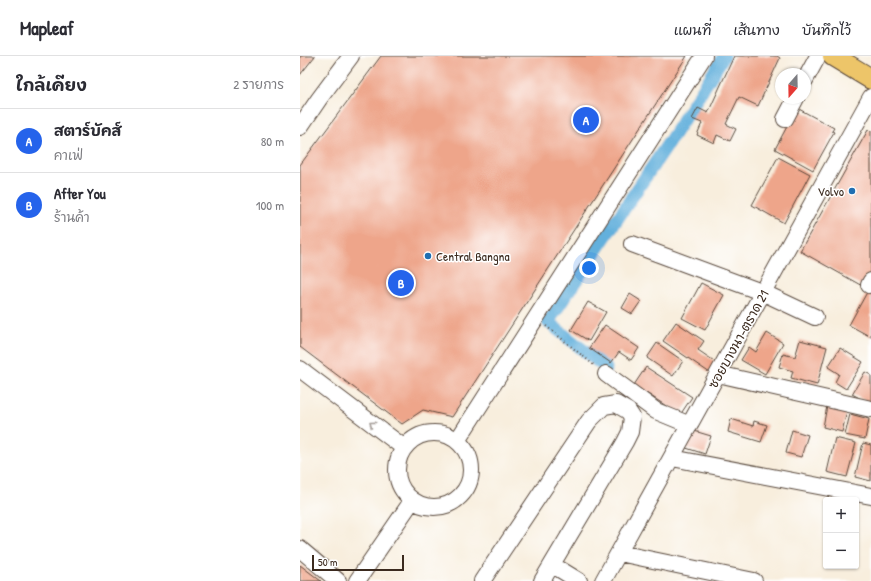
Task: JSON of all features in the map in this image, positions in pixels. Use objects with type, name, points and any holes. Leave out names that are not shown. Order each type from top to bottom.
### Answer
[{"type":"main road","points":[[833,56],[871,79]]},
{"type":"street","points":[[300,128],[319,99],[351,56]]},
{"type":"street","points":[[457,440],[704,56]]},
{"type":"street","points":[[811,69],[818,56]]},
{"type":"street","name":"ซอยบางนา-ตราด 21","points":[[603,581],[764,293],[871,97]]},
{"type":"street","points":[[785,119],[793,104]]},
{"type":"street","points":[[632,244],[764,293],[815,317]]},
{"type":"street","points":[[300,369],[403,447]]},
{"type":"street","points":[[602,371],[656,411],[690,425]]},
{"type":"street","points":[[718,374],[871,409]]},
{"type":"street","points":[[482,581],[589,421],[604,406],[616,404],[628,411],[632,417],[630,432],[542,581]]},
{"type":"street","points":[[435,432],[447,434],[457,440],[466,450],[471,462],[471,475],[467,487],[460,497],[449,504],[437,507],[424,506],[412,501],[403,492],[398,482],[396,470],[398,458],[403,447],[412,439],[423,434],[435,432]]},
{"type":"street","points":[[672,458],[871,496]]},
{"type":"street","points":[[357,581],[412,501]]},
{"type":"street","points":[[300,549],[338,581]]},
{"type":"street","points":[[618,553],[754,581]]},
{"type":"street","points":[[561,570],[579,581]]},
{"type":"path","points":[[547,327],[602,371]]},
{"type":"building","points":[[300,56],[315,56],[300,75]]},
{"type":"building","name":"Central Bangna","points":[[381,56],[687,56],[452,417],[423,410],[402,424],[300,347],[300,165]]},
{"type":"building","points":[[734,56],[777,56],[780,58],[758,106],[739,97],[726,124],[736,129],[730,141],[717,135],[714,143],[697,135],[702,123],[692,119],[698,108],[708,113]]},
{"type":"building","points":[[797,108],[834,128],[832,131],[834,132],[813,170],[775,149]]},
{"type":"building","name":"Volvo","points":[[868,130],[871,131],[871,274],[864,287],[800,251]]},
{"type":"building","points":[[778,157],[810,174],[784,223],[752,205]]},
{"type":"building","points":[[701,283],[724,295],[705,330],[682,318]]},
{"type":"building","points":[[871,285],[871,337],[849,325]]},
{"type":"building","points":[[630,294],[641,301],[632,314],[622,308]]},
{"type":"building","points":[[588,302],[606,312],[589,341],[571,330]]},
{"type":"building","points":[[676,322],[704,341],[698,350],[717,363],[710,373],[663,341]]},
{"type":"building","points":[[605,325],[639,348],[631,360],[619,352],[611,363],[589,348]]},
{"type":"building","points":[[767,333],[783,343],[765,374],[741,360],[749,347],[756,352]]},
{"type":"building","points":[[800,340],[827,347],[817,385],[791,378],[793,371],[779,367],[783,354],[795,357]]},
{"type":"building","points":[[657,343],[683,361],[673,376],[647,358]]},
{"type":"building","points":[[840,348],[863,362],[846,389],[835,382],[839,374],[828,367]]},
{"type":"building","points":[[646,367],[692,397],[680,415],[634,385]]},
{"type":"building","points":[[865,372],[871,375],[871,404],[852,394]]},
{"type":"building","points":[[827,406],[847,411],[842,432],[823,427]]},
{"type":"building","points":[[850,414],[869,419],[865,439],[845,435]]},
{"type":"building","points":[[731,419],[753,426],[754,421],[767,425],[761,442],[728,432]]},
{"type":"building","points":[[691,430],[711,436],[705,454],[686,448]]},
{"type":"building","points":[[792,430],[808,435],[801,457],[786,453]]},
{"type":"building","points":[[835,438],[856,443],[847,477],[827,472]]},
{"type":"building","points":[[863,443],[871,445],[871,481],[855,477]]},
{"type":"building","points":[[300,565],[321,581],[300,581]]},
{"type":"waterway","points":[[606,368],[548,322],[669,142],[724,56]]},
{"type":"place","name":"สตาร์บัคส์","points":[[586,120]]},
{"type":"place","name":"Volvo","points":[[852,191]]},
{"type":"place","name":"Central Bangna","points":[[428,256]]},
{"type":"place","name":"After You","points":[[401,283]]}]
